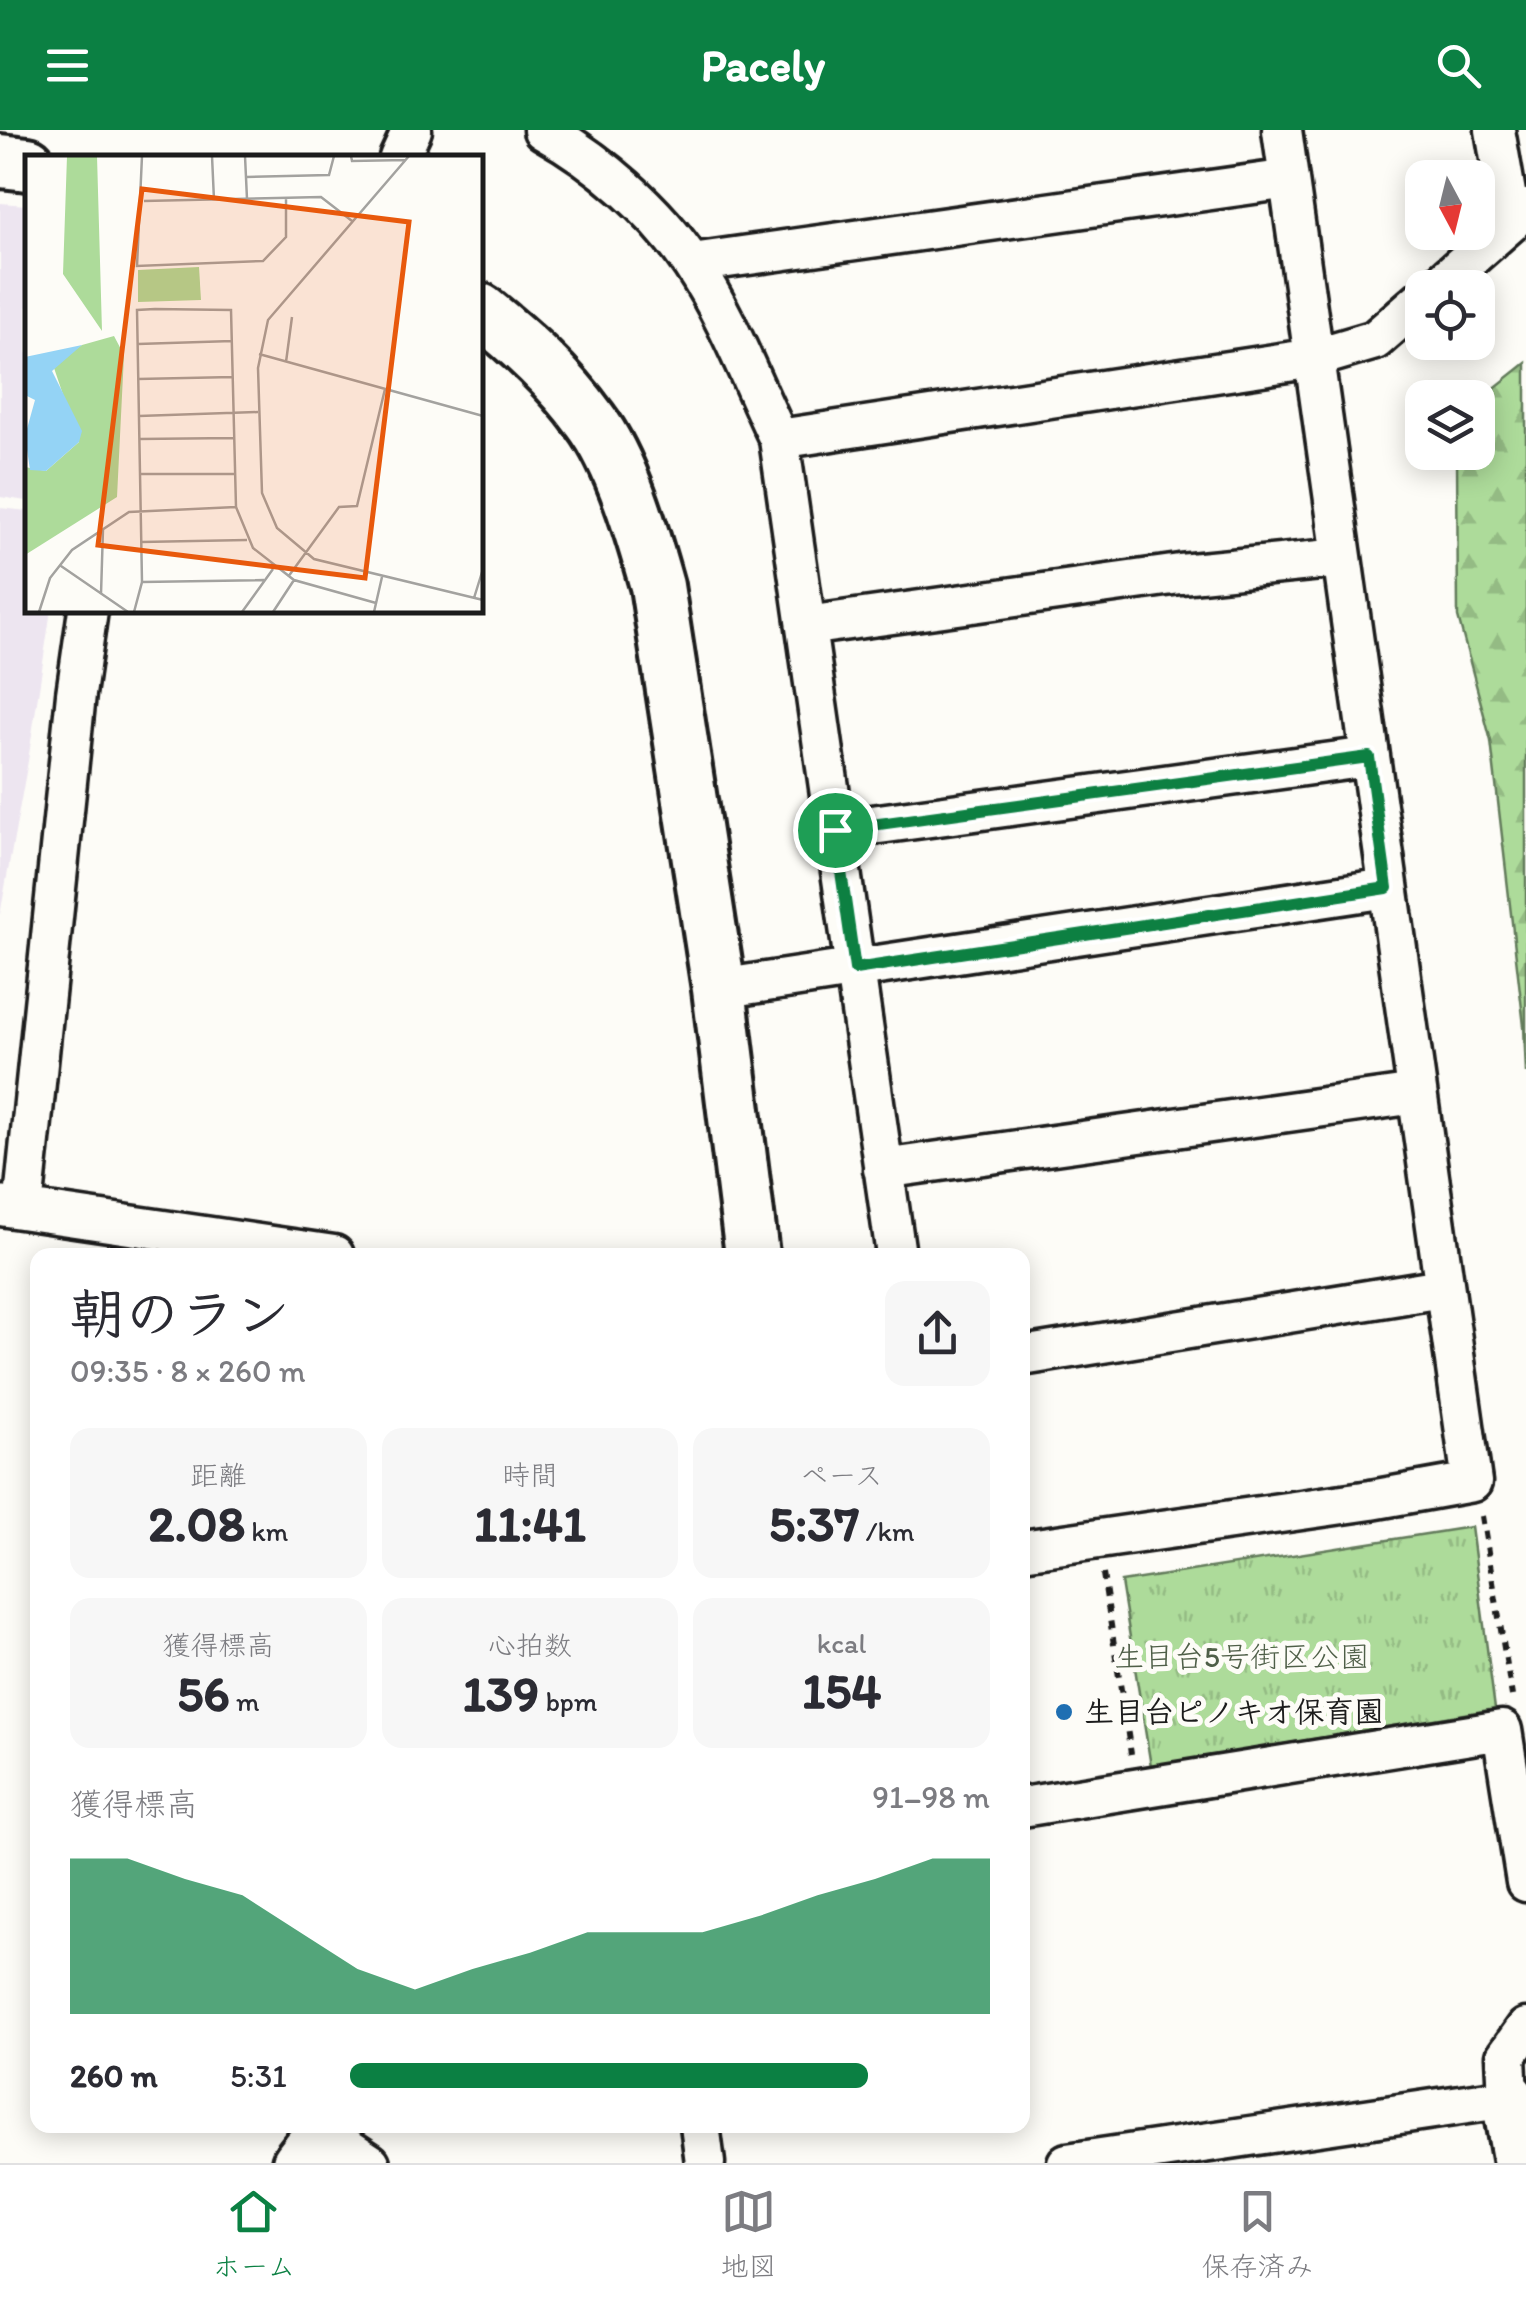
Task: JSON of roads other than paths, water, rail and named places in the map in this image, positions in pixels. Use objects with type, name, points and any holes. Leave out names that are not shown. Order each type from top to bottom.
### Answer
[{"type":"street","points":[[400,155],[412,130]]},
{"type":"street","points":[[542,130],[605,173],[656,219],[692,263],[724,320],[779,438],[895,1248]]},
{"type":"street","points":[[1030,1549],[1472,1482],[1282,130]]},
{"type":"street","points":[[1457,270],[1519,216],[1495,130]]},
{"type":"street","points":[[0,161],[25,164]]},
{"type":"street","points":[[692,263],[1289,179]]},
{"type":"street","points":[[482,312],[532,352],[592,422],[642,535],[657,586],[719,989],[751,1248]]},
{"type":"street","points":[[779,438],[1314,358],[1376,340],[1405,315]]},
{"type":"street","points":[[806,626],[1180,574],[1341,558]]},
{"type":"street","points":[[88,612],[11,1207],[287,1248]]},
{"type":"street","points":[[835,830],[1369,757]]},
{"type":"street","points":[[719,989],[1387,888]]},
{"type":"street","points":[[884,1169],[1416,1094]]},
{"type":"street","points":[[1030,1355],[1442,1288]]},
{"type":"street","points":[[1030,1806],[1502,1730],[1526,1882]]},
{"type":"street","points":[[1520,2163],[1508,2098],[1506,2056],[1526,2028]]},
{"type":"street","points":[[1066,2163],[1116,2159],[1508,2098]]},
{"type":"street","points":[[701,2133],[706,2163]]},
{"type":"street","points":[[317,2140],[370,2163]]},
{"type":"place","name":"生目台ピノキオ保育園","points":[[1064,1712]]},
{"type":"park label","name":"生目台5号街区公園","points":[[1242,1657]]}]
